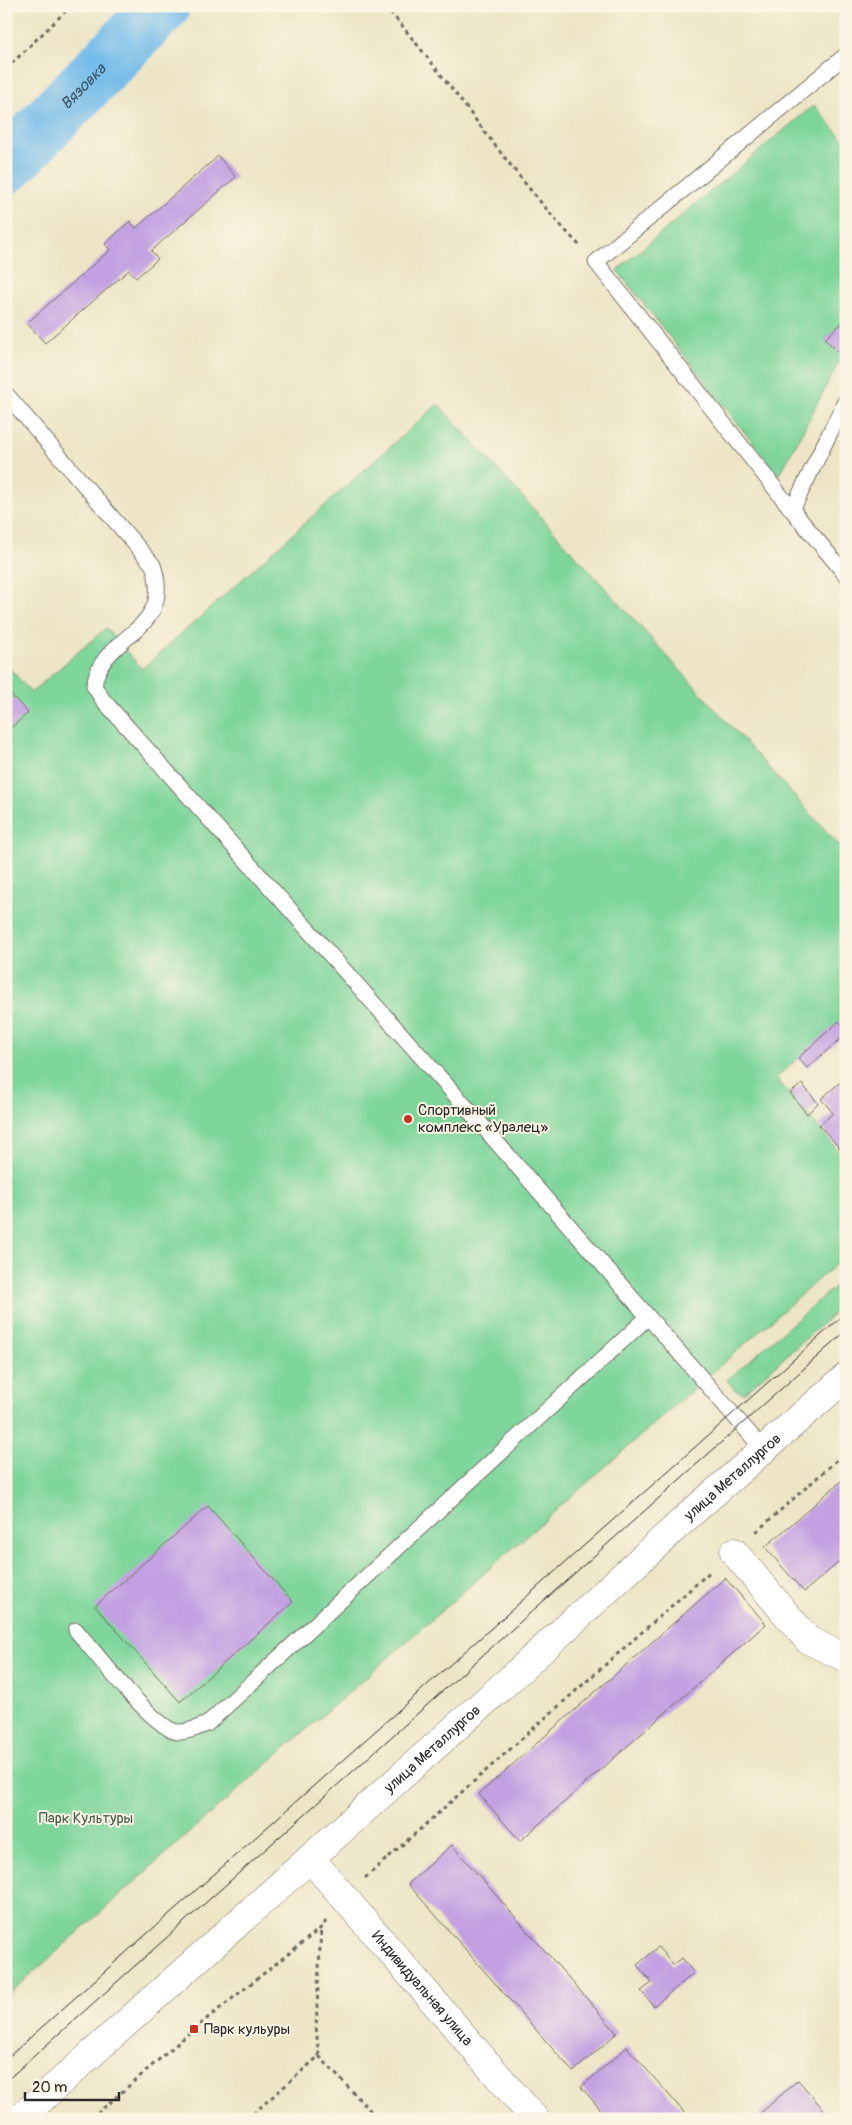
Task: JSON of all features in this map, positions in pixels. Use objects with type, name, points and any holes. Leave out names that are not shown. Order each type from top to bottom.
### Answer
[{"type":"main road","name":"улица Металлургов","points":[[19,2119],[763,1448],[846,1377]]},
{"type":"main road","points":[[734,1552],[808,1640],[846,1658]]},
{"type":"main road","name":"Индивидуальная улица","points":[[310,1858],[535,2119]]},
{"type":"lane","points":[[846,55],[596,262],[792,510],[846,574]]},
{"type":"lane","points":[[6,394],[153,565],[158,580],[158,595],[153,611],[144,624],[106,656],[96,673],[94,686],[103,700],[453,1092],[763,1448]]},
{"type":"lane","points":[[792,510],[846,400]]},
{"type":"lane","points":[[76,1630],[145,1709],[161,1724],[177,1732],[193,1730],[207,1724],[648,1317]]},
{"type":"path","points":[[6,69],[71,6]]},
{"type":"path","points":[[385,6],[421,47],[552,216],[596,262]]},
{"type":"path","points":[[91,2119],[194,2029],[322,1927],[344,1896],[846,1452]]},
{"type":"path","points":[[322,1927],[316,2027],[319,2056],[378,2119]]},
{"type":"path","points":[[247,2119],[319,2056]]},
{"type":"green space","points":[[814,105],[846,143],[846,319],[825,339],[842,356],[779,476],[617,270]]},
{"type":"green space","name":"Спортивный комплекс «Уралец»","points":[[438,404],[846,853],[846,1016],[776,1078],[846,1160],[846,1255],[199,1824],[6,1997],[6,664],[31,693],[106,628],[142,669]]},
{"type":"green space","points":[[846,1277],[846,1303],[744,1393],[735,1390],[727,1380]]},
{"type":"building","points":[[218,156],[236,177],[151,251],[158,259],[136,278],[129,270],[45,343],[27,323],[110,250],[105,244],[130,221],[136,228]]},
{"type":"building","points":[[846,319],[846,352],[842,356],[825,339]]},
{"type":"building","points":[[6,689],[28,713],[6,732]]},
{"type":"building","points":[[839,1021],[846,1029],[846,1034],[807,1068],[798,1058]]},
{"type":"building","points":[[846,1077],[846,1155],[819,1125],[833,1113],[821,1099]]},
{"type":"building","points":[[802,1084],[818,1103],[807,1114],[790,1093]]},
{"type":"building","points":[[846,1477],[846,1556],[804,1592],[765,1547]]},
{"type":"building","points":[[208,1506],[293,1602],[180,1702],[95,1606]]},
{"type":"building","points":[[725,1578],[766,1624],[520,1841],[479,1794]]},
{"type":"building","points":[[452,1845],[617,2033],[573,2072],[408,1884]]},
{"type":"building","points":[[658,1947],[673,1965],[682,1958],[694,1973],[654,2006],[641,1991],[652,1983],[637,1965]]},
{"type":"building","points":[[627,2047],[690,2119],[609,2119],[581,2087]]},
{"type":"building","points":[[798,2080],[832,2119],[754,2119]]},
{"type":"waterway","name":"Вязовка","points":[[6,166],[162,6]]},
{"type":"tram line","points":[[6,2059],[846,1313]]},
{"type":"tram line","points":[[6,2081],[846,1331]]},
{"type":"place","name":"Спортивный комплекс «Уралец»","points":[[408,1119]]},
{"type":"place","name":"Парк кульуры","points":[[194,2029]]},
{"type":"park label","name":"Парк Культуры","points":[[86,1818]]}]
